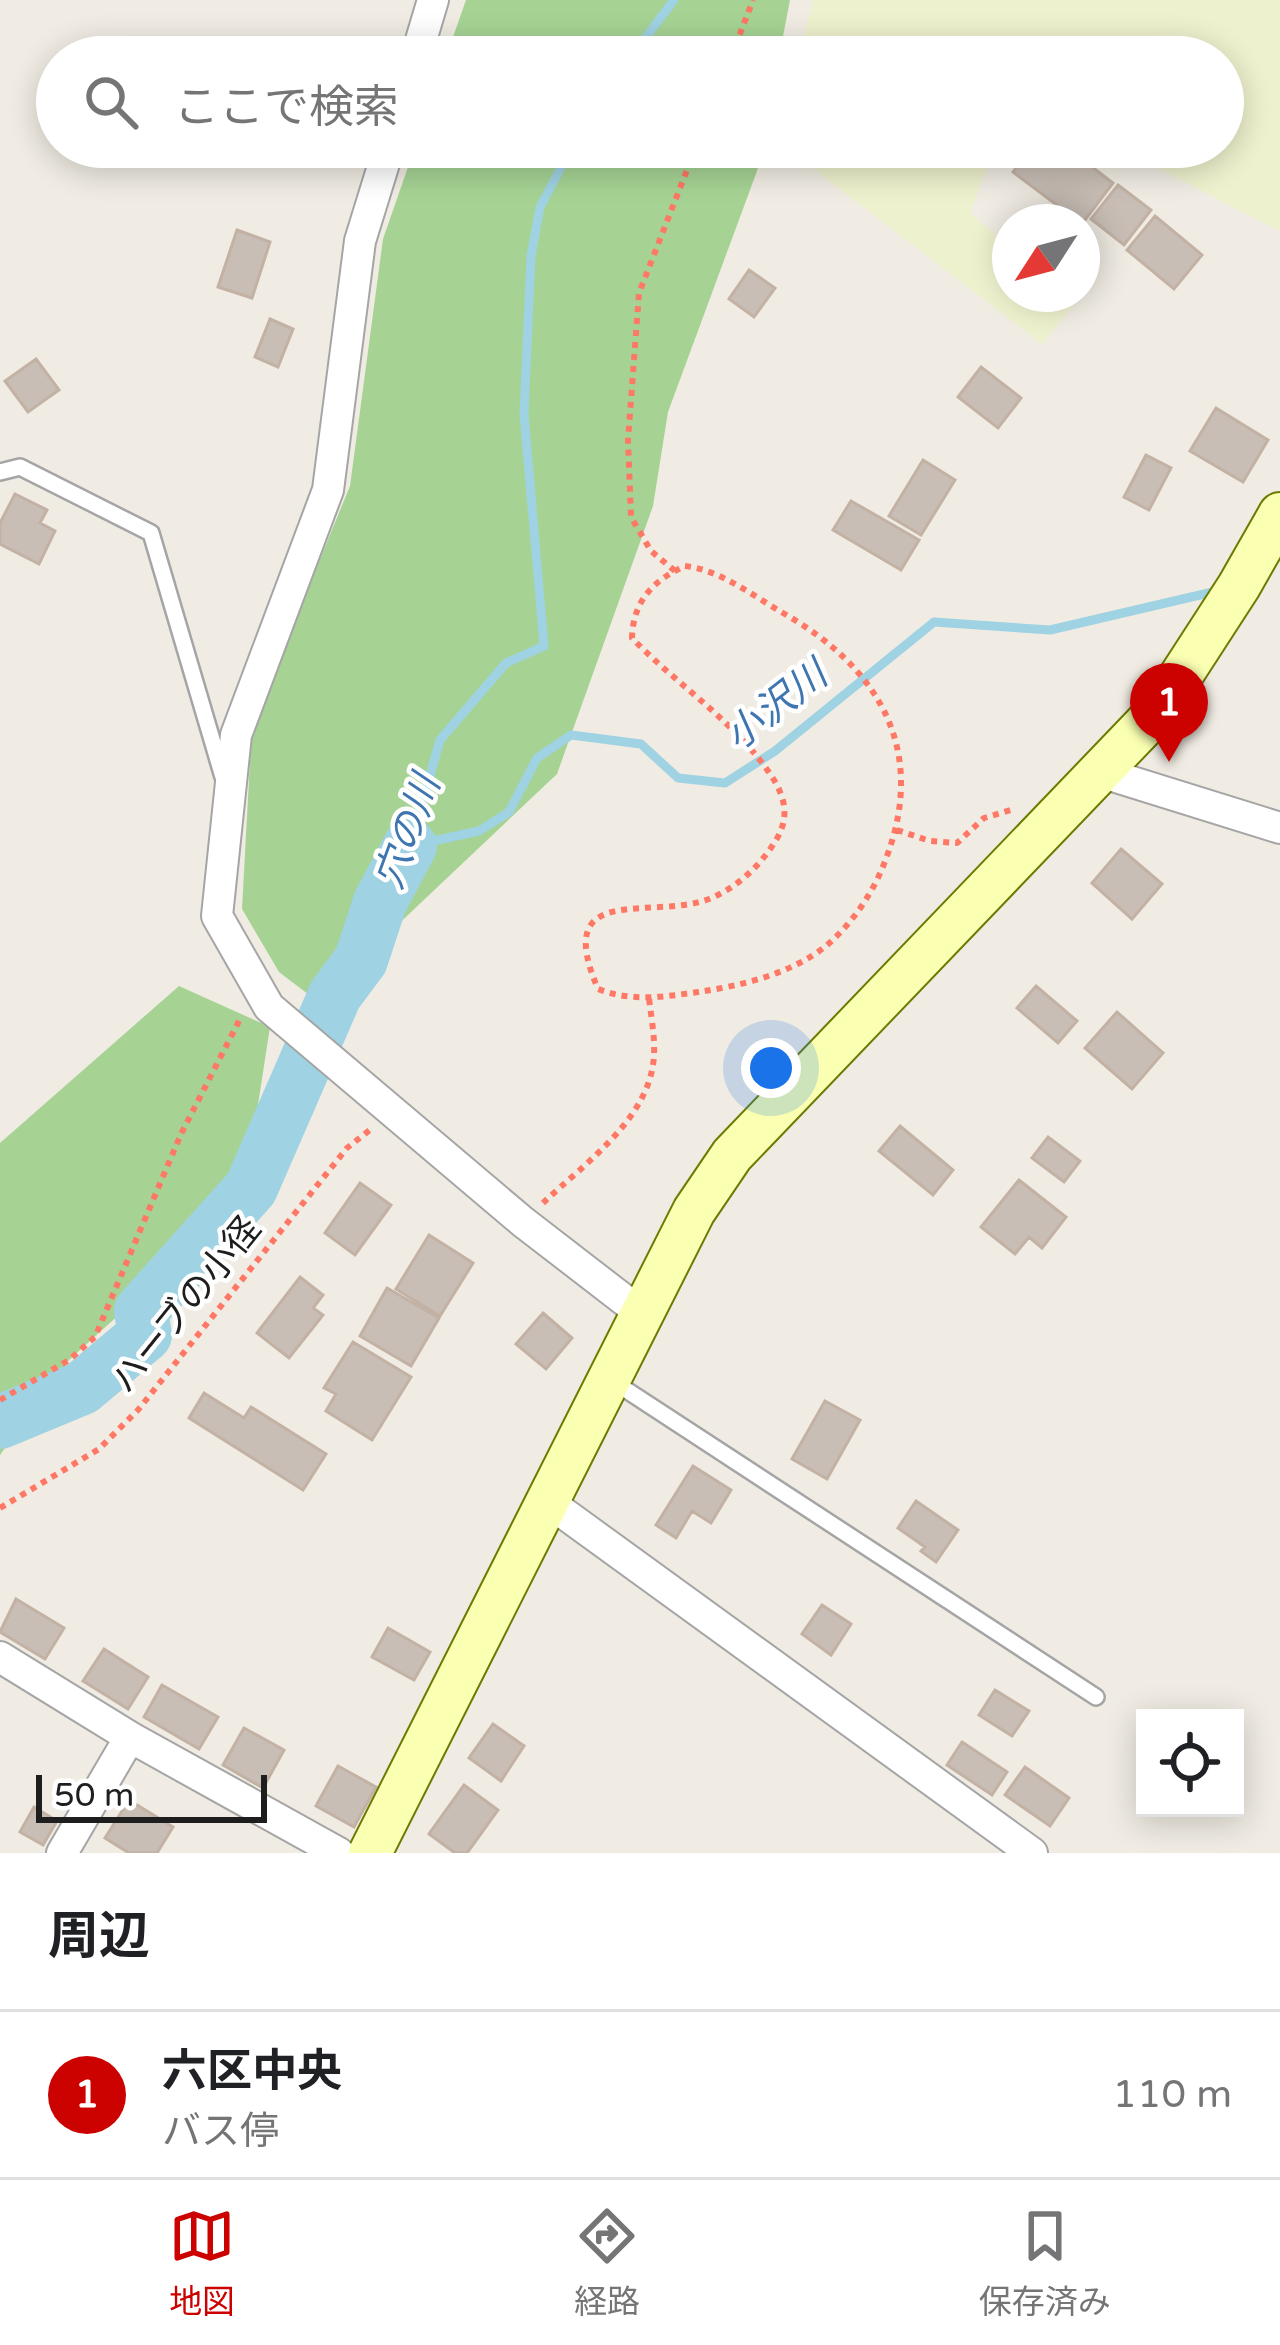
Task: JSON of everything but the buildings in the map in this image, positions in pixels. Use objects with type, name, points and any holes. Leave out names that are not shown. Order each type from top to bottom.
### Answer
[{"type":"street","points":[[422,36],[433,0]]},
{"type":"street","points":[[382,168],[360,241],[328,490],[236,736],[218,916],[263,996],[523,1222],[641,1313]]},
{"type":"street","points":[[384,1847],[547,1501],[694,1211],[732,1155],[1158,711],[1280,514]]},
{"type":"street","points":[[1100,772],[1280,828]]},
{"type":"street","points":[[547,1501],[1032,1853]]},
{"type":"street","points":[[0,1657],[130,1737],[339,1853]]},
{"type":"street","points":[[62,1853],[130,1737]]},
{"type":"lane","points":[[0,472],[20,467],[151,533],[230,796]]},
{"type":"lane","points":[[608,1378],[1096,1697]]},
{"type":"path","points":[[739,36],[753,0]]},
{"type":"path","points":[[675,571],[651,551],[631,518],[628,440],[639,292],[688,168]]},
{"type":"path","points":[[685,566],[706,569],[805,625],[846,658],[875,692],[899,749],[904,784],[897,830],[879,876],[855,916],[824,948],[734,987],[620,998],[598,989],[588,965],[584,939],[595,920],[619,908],[708,900],[756,868],[780,835],[786,804],[774,779],[746,744],[632,638],[632,617],[646,590],[675,571],[685,566]]},
{"type":"path","points":[[897,830],[930,841],[957,843],[984,818],[1014,808],[1048,829]]},
{"type":"path","name":"ハーブの小径","points":[[0,1400],[68,1360],[95,1336],[181,1134],[263,996]]},
{"type":"path","points":[[523,1222],[635,1111],[655,1052],[649,998]]},
{"type":"path","name":"ハーブの小径","points":[[0,1508],[99,1449],[138,1410],[347,1148],[388,1107]]},
{"type":"green space","points":[[466,0],[790,0],[783,36],[453,36]]},
{"type":"green space","points":[[813,0],[1280,0],[1280,231],[1158,168],[1244,168],[1244,36],[804,36]]},
{"type":"green space","points":[[408,168],[758,168],[668,412],[653,506],[557,774],[317,1001],[279,972],[242,909],[252,724],[350,486],[383,239]]},
{"type":"green space","points":[[812,168],[986,168],[970,213],[992,232],[992,306]]},
{"type":"green space","points":[[1000,312],[1069,312],[1042,344]]},
{"type":"green space","points":[[179,986],[270,1027],[253,1137],[165,1273],[69,1360],[0,1455],[0,1143]]},
{"type":"waterway","name":"穴の川","points":[[647,36],[674,0]]},
{"type":"waterway","name":"小沢川","points":[[561,168],[540,207],[531,256],[524,414],[544,646],[506,663],[440,740],[410,846],[479,831],[509,812],[537,758],[571,735],[641,744],[678,778],[725,783],[775,751],[934,622],[1050,630],[1217,591]]},
{"type":"waterway","name":"穴の川","points":[[0,1422],[82,1388],[145,1335],[141,1311],[251,1188],[335,995],[361,960],[380,902],[410,846]]},
{"type":"place","name":"六区中央","points":[[1169,762]]}]
